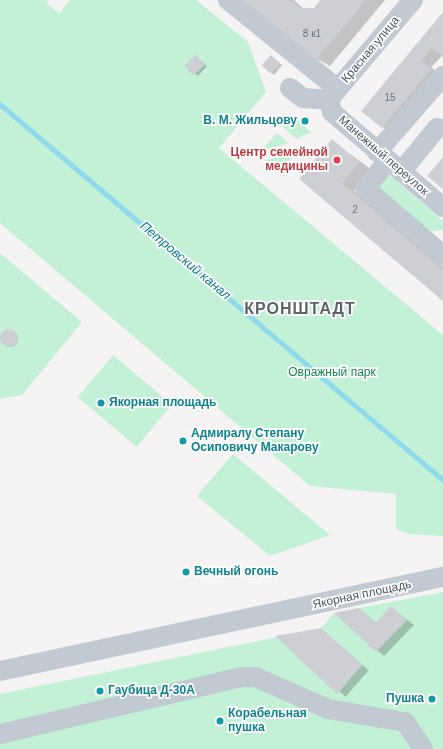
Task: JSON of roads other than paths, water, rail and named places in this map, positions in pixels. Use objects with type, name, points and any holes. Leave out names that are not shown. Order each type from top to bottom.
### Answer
[{"type":"street","points":[[228,0],[334,94]]},
{"type":"street","name":"Красная улица","points":[[334,94],[413,0]]},
{"type":"street","points":[[443,76],[389,162],[365,188],[443,255]]},
{"type":"street","points":[[290,88],[303,98],[334,94]]},
{"type":"street","name":"Манежный переулок","points":[[334,94],[332,112],[443,207]]},
{"type":"street","points":[[389,162],[441,127]]},
{"type":"street","points":[[422,237],[443,234]]},
{"type":"street","name":"Якорная площадь","points":[[0,671],[443,577]]},
{"type":"street","points":[[0,734],[241,677],[255,677],[328,709],[405,722],[423,749]]},
{"type":"waterway","name":"Петровский канал","points":[[0,104],[443,480]]},
{"type":"place","name":"В. М. Жильцову","points":[[305,121]]},
{"type":"place","name":"Центр семейной медицины","points":[[337,160]]},
{"type":"place","name":"Якорная площадь","points":[[101,403]]},
{"type":"place","name":"Адмиралу Степану Осиповичу Макарову","points":[[183,441]]},
{"type":"place","name":"Вечный огонь","points":[[186,572]]},
{"type":"place","name":"Гаубица Д-30А","points":[[100,691]]},
{"type":"place","name":"Пушка","points":[[432,699]]},
{"type":"place","name":"Корабельная пушка","points":[[220,721]]},
{"type":"district","name":"КРОНШТАДТ","points":[[300,309]]},
{"type":"park label","name":"Овражный парк","points":[[332,373]]}]
